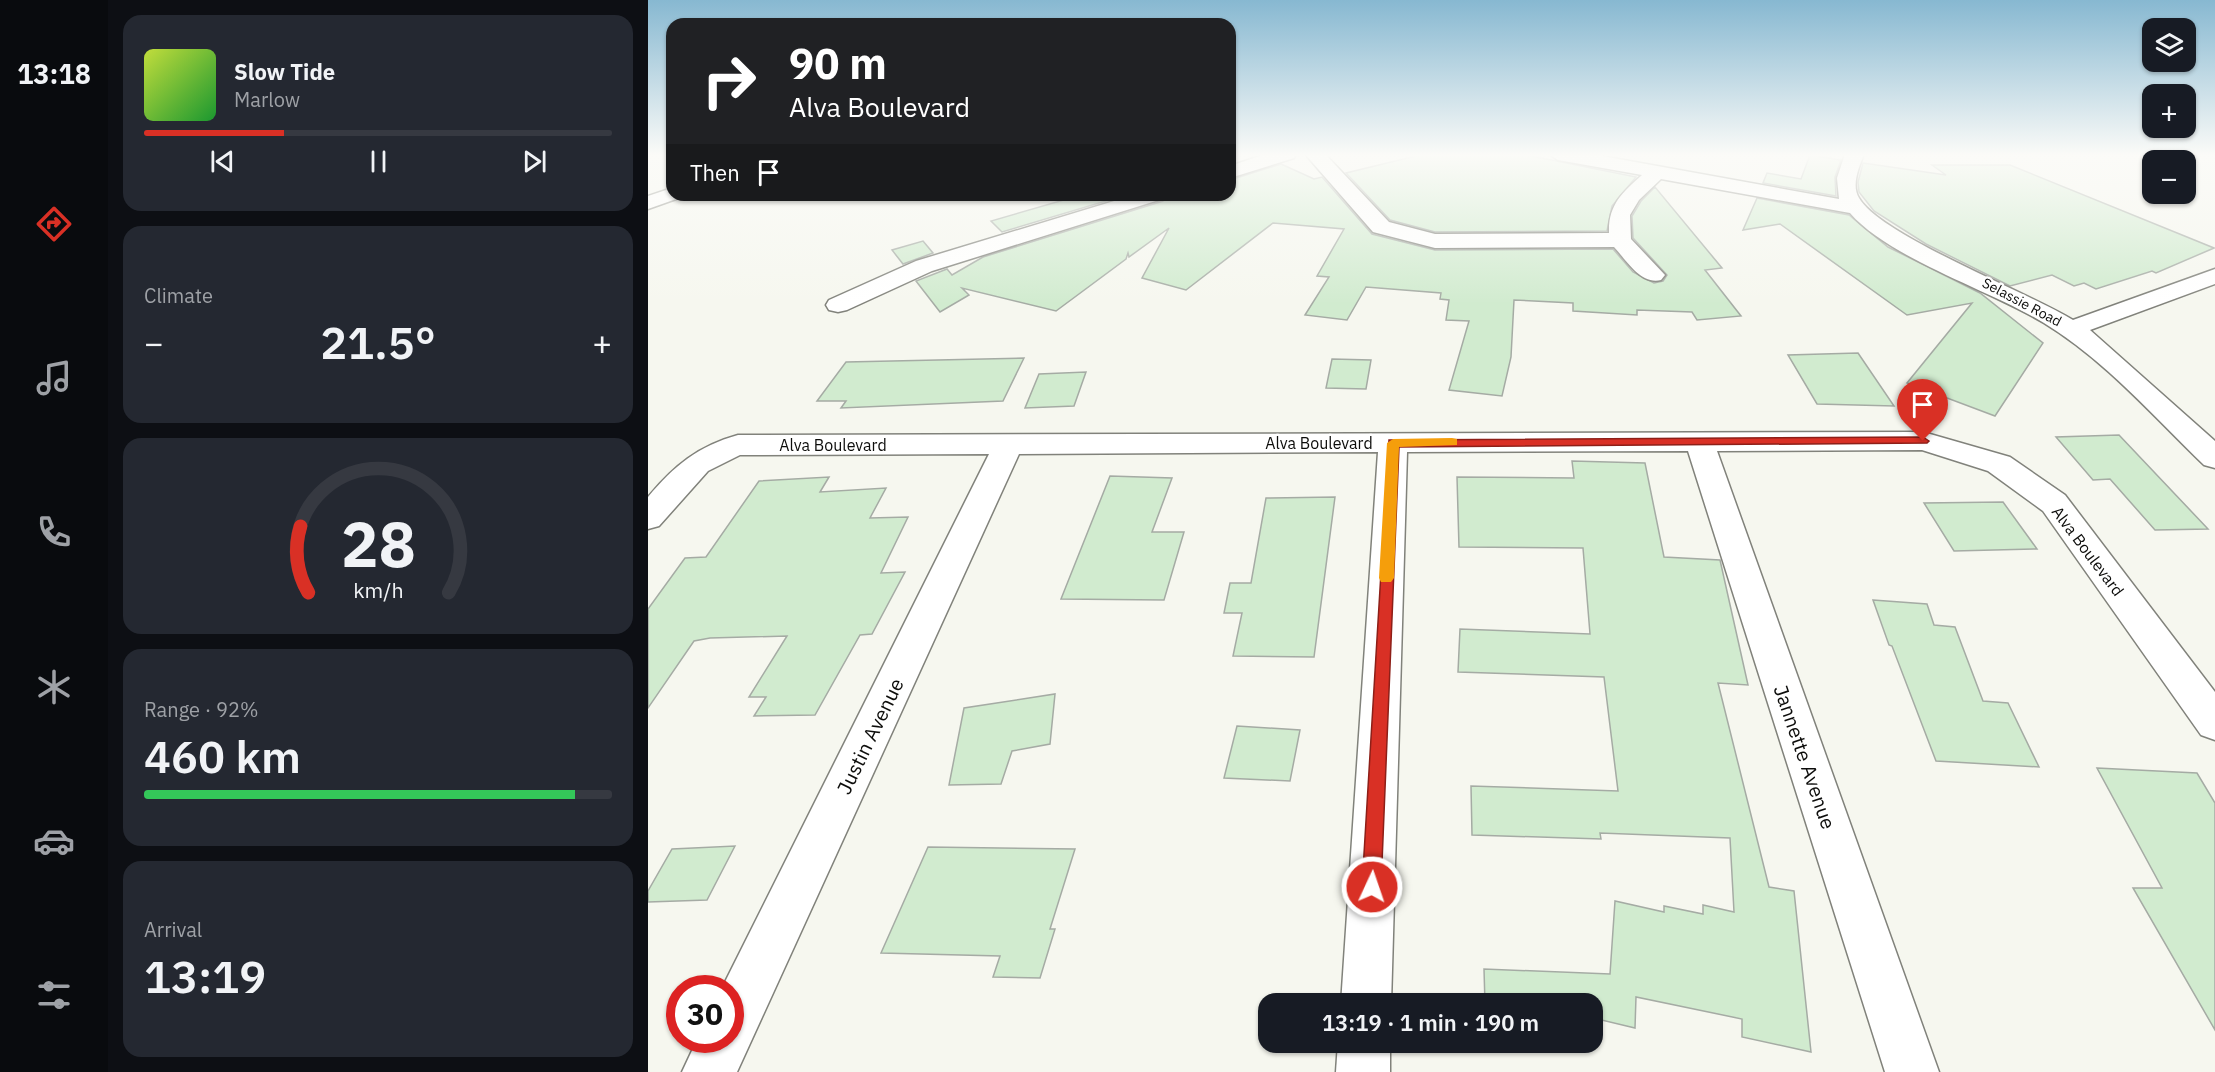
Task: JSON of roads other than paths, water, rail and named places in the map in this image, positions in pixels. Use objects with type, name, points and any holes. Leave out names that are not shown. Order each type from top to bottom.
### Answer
[{"type":"street","points":[[838,304],[924,266],[1126,204]]},
{"type":"street","points":[[1360,204],[1381,227],[1434,241],[1620,240]]},
{"type":"street","points":[[1626,204],[1619,215],[1620,240],[1653,275]]},
{"type":"street","points":[[1834,204],[1855,208]]},
{"type":"street","points":[[1852,204],[1855,208]]},
{"type":"street","name":"Selassie Road","points":[[1855,208],[1860,214],[1913,247],[2027,303],[2072,329],[2091,343],[2215,458]]},
{"type":"street","points":[[2072,329],[2215,276]]},
{"type":"street","name":"Jannette Avenue","points":[[1699,441],[1912,1072]]},
{"type":"street","name":"Alva Boulevard","points":[[648,518],[697,462],[719,450],[738,445],[1923,441],[1999,464],[2054,503],[2215,723]]},
{"type":"street","points":[[1367,993],[1393,443]]},
{"type":"street","name":"Justin Avenue","points":[[744,999],[1009,444]]},
{"type":"street","points":[[710,1072],[719,1053]]},
{"type":"street","points":[[1363,1072],[1364,1053]]}]
